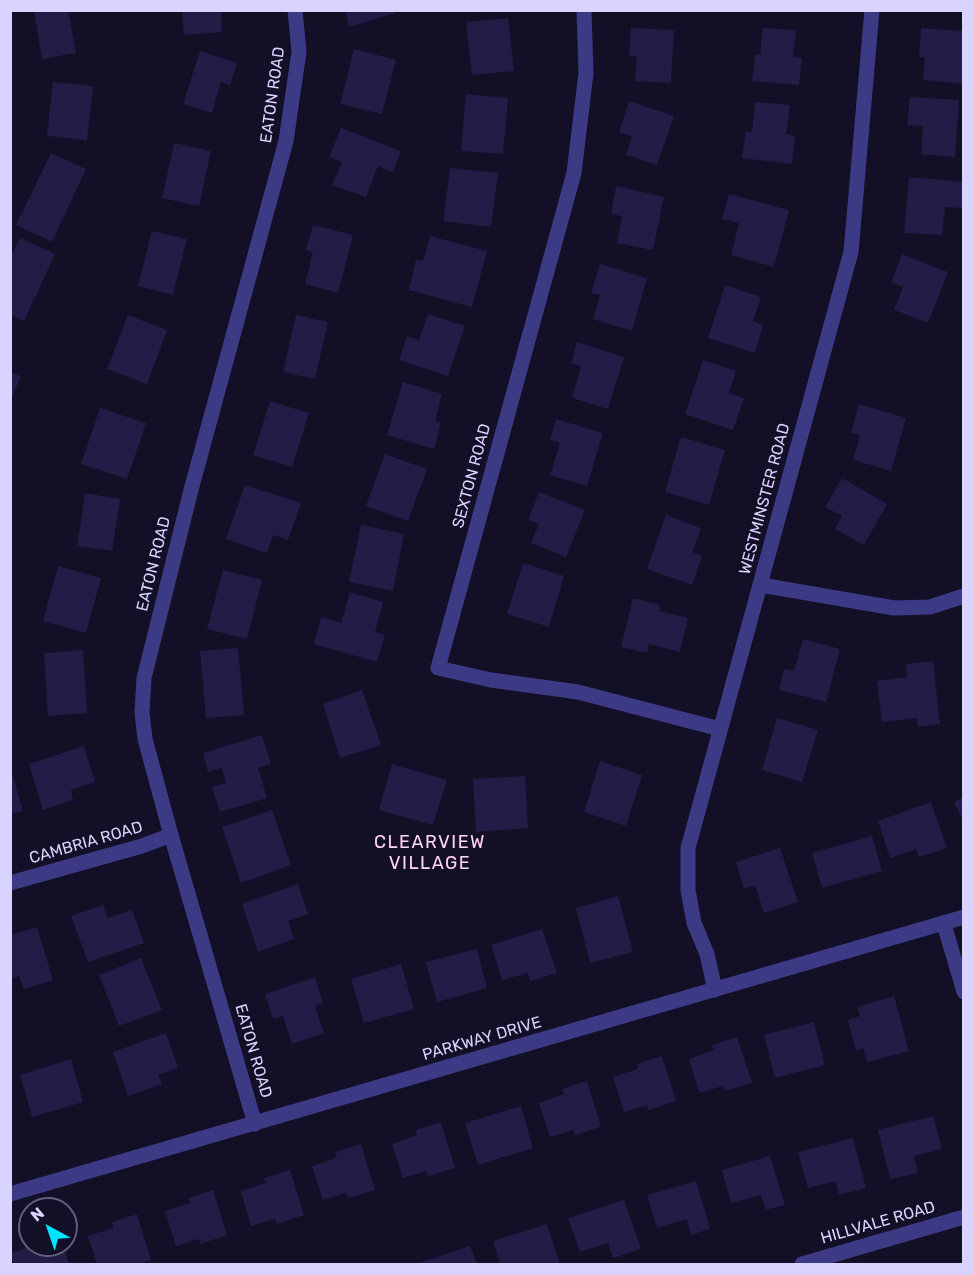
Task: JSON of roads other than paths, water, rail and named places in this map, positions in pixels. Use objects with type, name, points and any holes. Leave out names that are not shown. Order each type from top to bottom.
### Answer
[{"type":"street","name":"EATON ROAD","points":[[255,1124],[171,835],[145,739],[142,712],[144,678],[191,490],[286,141],[299,52],[295,10]]},
{"type":"street","name":"SEXTON ROAD","points":[[584,10],[586,73],[574,173],[438,668],[491,680],[578,692],[720,729]]},
{"type":"street","name":"WESTMINSTER ROAD","points":[[715,990],[707,954],[694,923],[688,890],[688,848],[851,252],[872,10]]},
{"type":"street","points":[[761,585],[894,608],[930,607],[963,596]]},
{"type":"street","name":"CAMBRIA ROAD","points":[[10,883],[142,846],[171,835]]},
{"type":"street","name":"PARKWAY DRIVE","points":[[10,1194],[963,917]]},
{"type":"street","points":[[944,924],[963,992]]},
{"type":"street","name":"HILLVALE ROAD","points":[[802,1264],[963,1217]]},
{"type":"district","name":"CLEARVIEW VILLAGE","points":[[430,853]]}]
